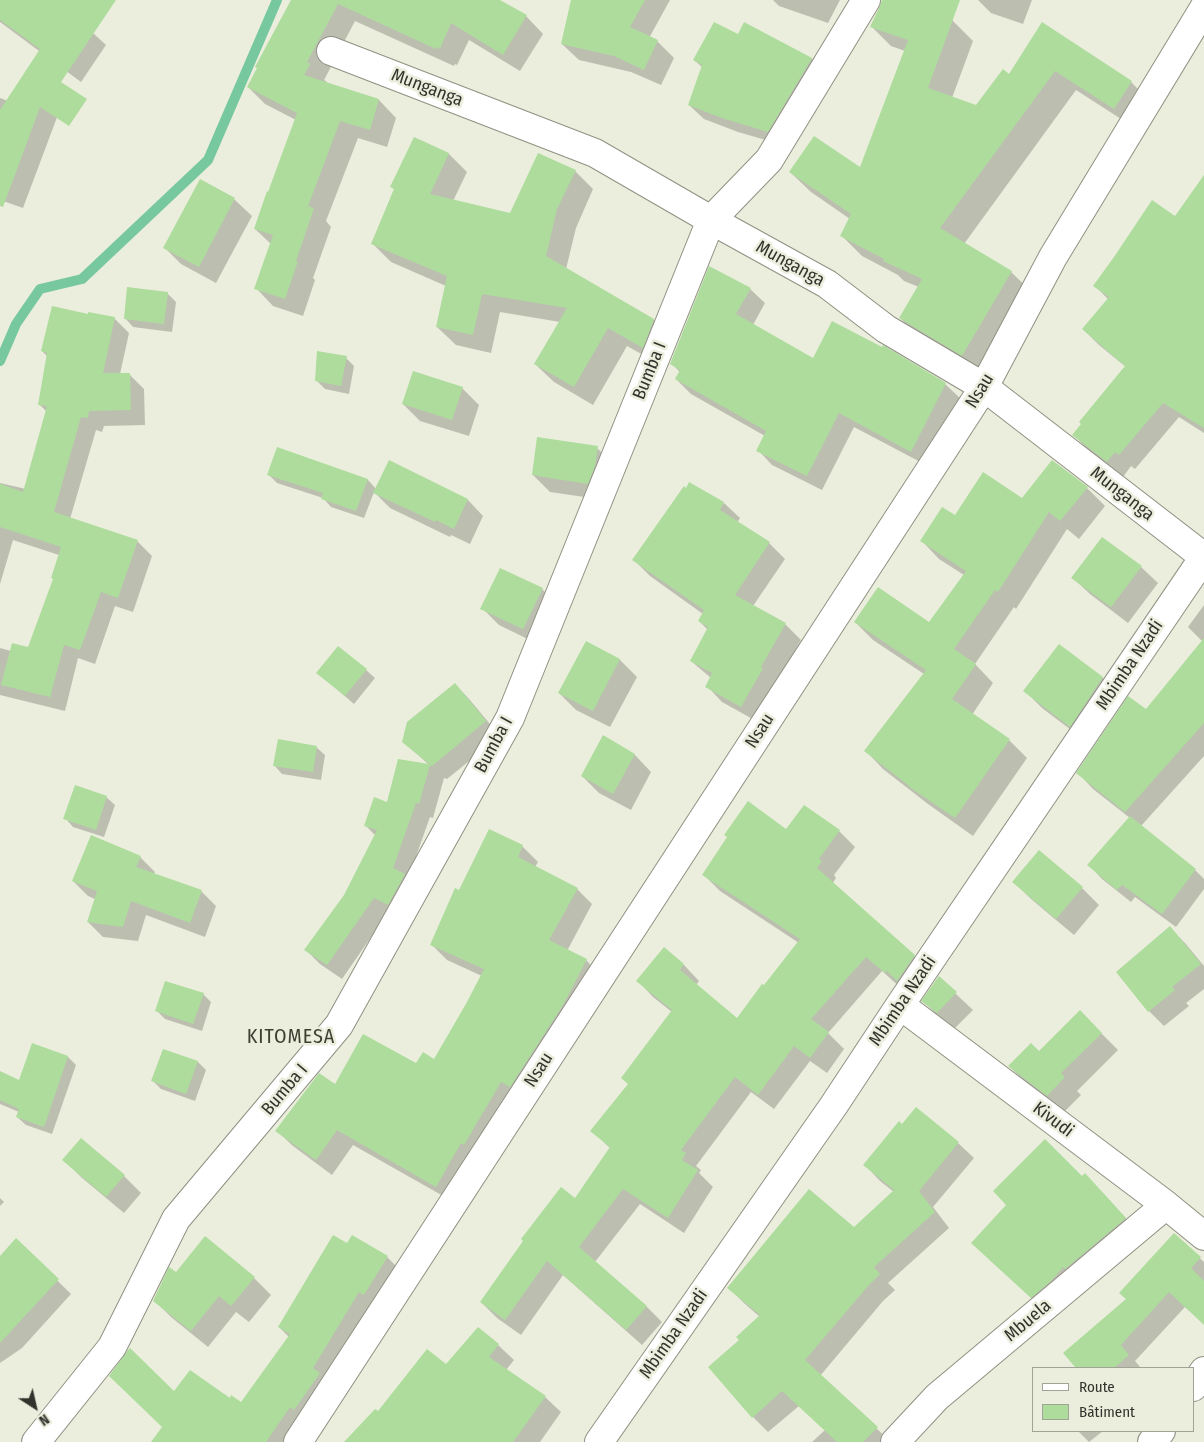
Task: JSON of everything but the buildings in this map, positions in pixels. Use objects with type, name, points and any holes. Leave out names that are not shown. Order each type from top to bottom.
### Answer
[{"type":"street","name":"Bumba I","points":[[36,1442],[112,1347],[176,1219],[339,1024],[510,718],[711,220],[769,160],[866,0]]},
{"type":"street","name":"Nsau","points":[[298,1442],[984,387],[1053,257],[1199,7]]},
{"type":"street","name":"Munganga","points":[[331,51],[596,153],[711,220],[828,284],[886,329],[984,387],[1204,557]]},
{"type":"street","name":"Mbimba Nzadi","points":[[599,1442],[828,1113],[1204,557]]},
{"type":"street","name":"Kivudi","points":[[900,1005],[1166,1205],[1204,1236]]},
{"type":"street","name":"Mbuela","points":[[895,1442],[937,1397],[1166,1205]]},
{"type":"street","points":[[1194,1386],[1204,1371]]},
{"type":"street","points":[[1152,1442],[1160,1432]]},
{"type":"waterway","points":[[0,361],[16,324],[40,289],[82,279],[208,160],[277,0]]},
{"type":"district","name":"KITOMESA","points":[[291,1037]]}]
